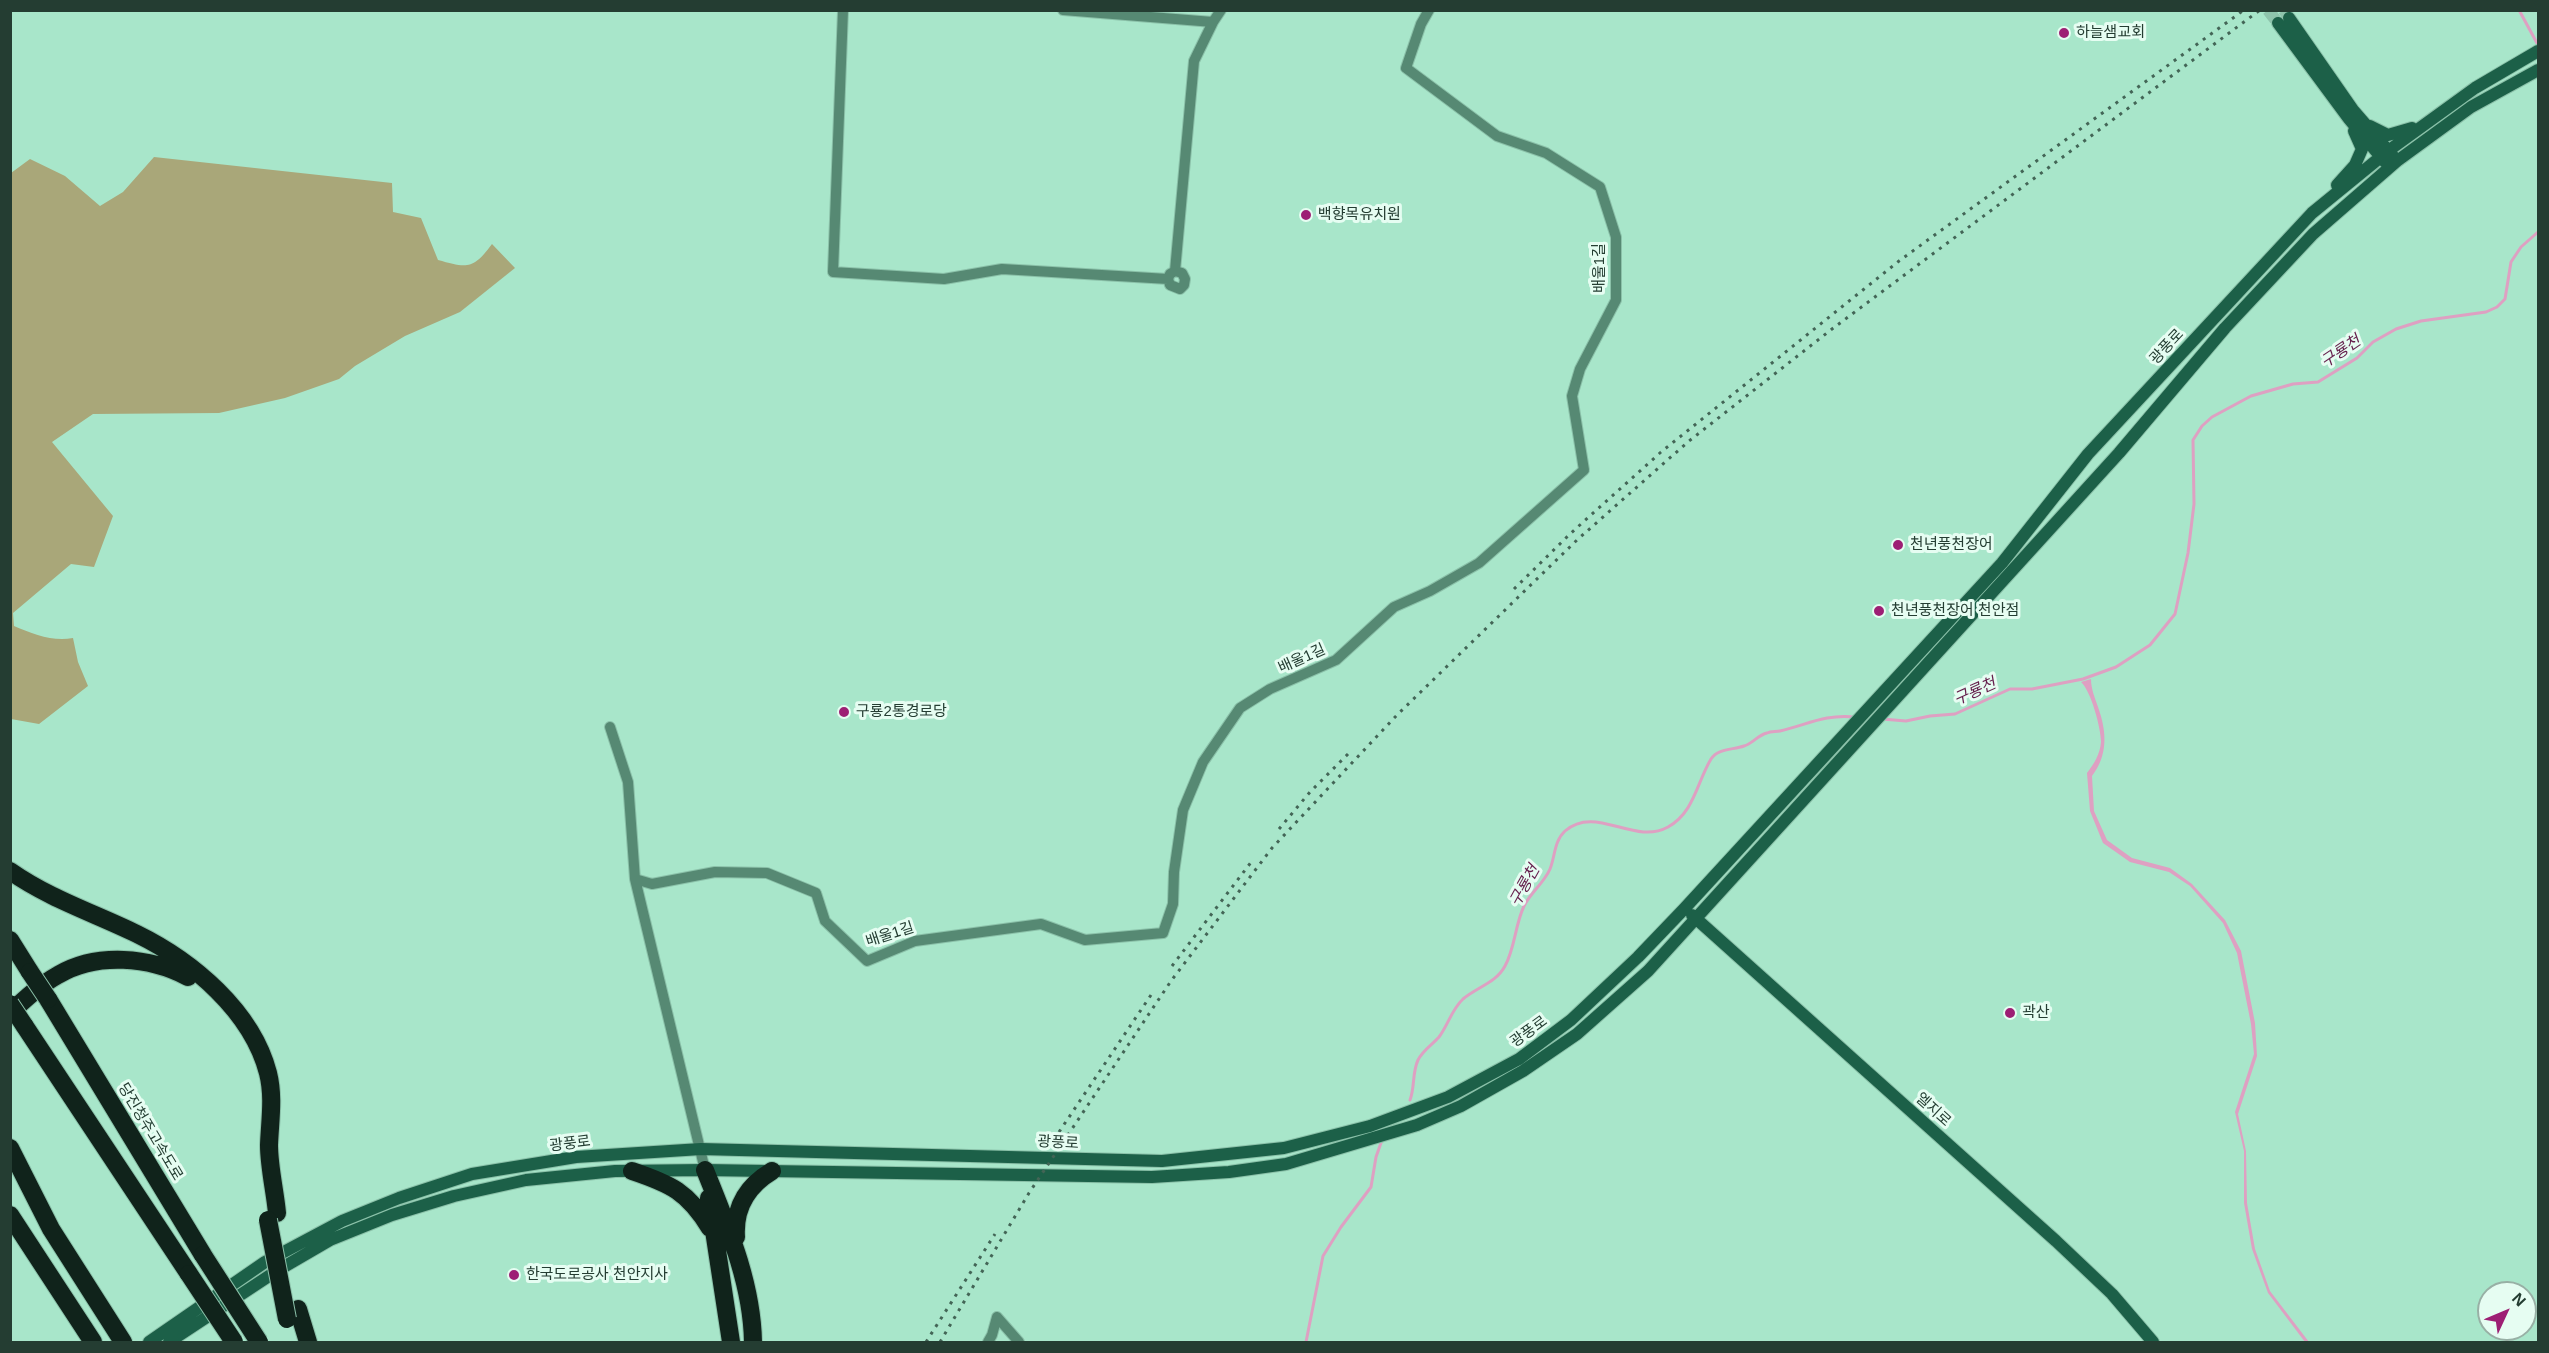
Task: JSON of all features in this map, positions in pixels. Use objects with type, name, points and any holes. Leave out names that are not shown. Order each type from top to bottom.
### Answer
[{"type":"highway","points":[[10,871],[44,892],[156,945],[197,974],[234,1009],[259,1048],[272,1095],[269,1147],[273,1216],[292,1314],[295,1342]]},
{"type":"highway","name":"당진청주고속도로","points":[[10,940],[259,1342]]},
{"type":"highway","points":[[17,1019],[45,984],[63,972],[82,965],[117,960],[145,962],[175,970],[234,1009]]},
{"type":"highway","points":[[10,1004],[17,1019],[234,1342]]},
{"type":"highway","points":[[11,1149],[98,1331],[123,1342]]},
{"type":"highway","points":[[705,1170],[731,1342]]},
{"type":"highway","points":[[705,1170],[727,1224],[739,1263],[752,1312],[753,1342]]},
{"type":"highway","points":[[632,1171],[661,1181],[684,1194],[701,1213],[715,1237]]},
{"type":"highway","points":[[739,1263],[735,1232],[740,1204],[754,1183],[772,1171]]},
{"type":"highway","points":[[10,1215],[98,1331],[115,1342]]},
{"type":"highway","points":[[292,1314],[308,1342]]},
{"type":"main road","points":[[2284,20],[2351,115],[2394,165]]},
{"type":"main road","name":"광풍로","points":[[149,1342],[265,1262],[342,1221],[399,1198],[472,1174],[576,1156],[701,1149],[1162,1161],[1284,1148],[1370,1126],[1448,1097],[1519,1059],[1571,1020],[1638,957],[1684,909],[2002,563],[2088,454],[2312,213],[2447,108],[2538,51]]},
{"type":"main road","name":"광풍로","points":[[169,1342],[274,1272],[330,1240],[392,1215],[454,1196],[525,1180],[632,1171],[705,1170],[1152,1177],[1229,1172],[1286,1164],[1329,1153],[1428,1120],[1461,1106],[1523,1071],[1577,1034],[1648,971],[2119,453],[2224,328],[2313,234],[2394,165],[2471,107],[2538,70]]},
{"type":"main road","points":[[2351,115],[2374,130],[2388,135],[2406,132],[2447,108]]},
{"type":"main road","points":[[2312,213],[2355,165],[2362,149],[2351,115]]},
{"type":"main road","name":"엘지로","points":[[1684,909],[2056,1241],[2112,1294],[2153,1342]]},
{"type":"street","points":[[843,10],[833,272],[944,279],[1002,269],[1171,275],[1194,62],[1221,10]]},
{"type":"street","points":[[1063,10],[1213,22]]},
{"type":"street","name":"배울1길","points":[[635,879],[652,884],[715,872],[767,873],[816,893],[825,921],[867,961],[915,941],[1041,924],[1085,940],[1162,933],[1173,904],[1174,872],[1183,810],[1203,762],[1240,708],[1270,689],[1336,660],[1394,608],[1479,564],[1584,470],[1572,396],[1580,369],[1616,300],[1616,237],[1600,188],[1546,153],[1497,136],[1406,68],[1421,24],[1429,10]]},
{"type":"street","points":[[610,727],[628,782],[635,879],[705,1170]]},
{"type":"street","points":[[987,1342],[993,1335],[997,1317],[1019,1342]]},
{"type":"shaded area","points":[[154,157],[392,183],[393,212],[421,218],[438,260],[456,265],[469,265],[480,259],[492,244],[515,268],[460,312],[405,336],[355,366],[339,379],[285,398],[219,413],[93,414],[52,442],[113,516],[94,567],[71,564],[13,613],[14,626],[51,638],[73,638],[78,662],[88,686],[39,724],[11,719],[11,173],[30,159],[65,176],[100,206],[123,192]]},
{"type":"shaded area","points":[[2091,679],[2104,734],[2101,760],[2092,776],[2094,811],[2107,840],[2132,858],[2170,868],[2192,884],[2225,920],[2241,951],[2255,1023],[2257,1056],[2238,1114],[2246,1151],[2247,1203],[2255,1249],[2270,1291],[2309,1342],[2305,1342],[2268,1293],[2252,1249],[2244,1203],[2244,1151],[2235,1112],[2254,1054],[2251,1024],[2237,953],[2223,923],[2190,886],[2169,872],[2130,862],[2103,843],[2090,811],[2087,773],[2096,759],[2101,742],[2095,710],[2081,682]]},
{"type":"waterway","name":"구룡천","points":[[2519,10],[2538,45]]},
{"type":"waterway","name":"구룡천","points":[[1882,719],[1906,721],[1955,714],[2010,689],[2032,689],[2083,679],[2116,667],[2150,645],[2175,614],[2188,553],[2194,504],[2193,440],[2202,426],[2212,417],[2251,396],[2293,384],[2318,382],[2357,358],[2373,342],[2396,329],[2421,321],[2486,312],[2497,307],[2505,299],[2511,262],[2521,247],[2538,232]]},
{"type":"waterway","name":"구룡천","points":[[1410,1100],[1420,1056],[1439,1037],[1459,1003],[1497,977],[1505,966],[1524,906],[1547,874],[1557,844],[1565,831],[1577,824],[1589,822],[1642,832],[1655,832],[1668,827],[1684,814],[1714,755],[1747,745],[1769,732],[1826,718],[1855,717]]},
{"type":"waterway","name":"구룡천","points":[[1306,1342],[1323,1256],[1371,1187],[1376,1157],[1382,1140]]},
{"type":"tunnel","points":[[2268,10],[2278,23]]},
{"type":"tunnel","points":[[2284,10],[2289,18]]},
{"type":"railway","points":[[1514,589],[1571,533],[1661,452],[1899,261],[2244,10]]},
{"type":"railway","points":[[940,1342],[1029,1193],[1171,981],[1272,848],[1397,715],[1577,540],[1689,441],[1832,329],[2260,10]]},
{"type":"railway","points":[[1279,829],[1310,792],[1350,752]]},
{"type":"railway","points":[[1172,966],[1252,861]]},
{"type":"railway","points":[[1059,1132],[1151,995]]},
{"type":"railway","points":[[926,1342],[995,1234]]},
{"type":"place","name":"하늘샘교회","points":[[2064,33]]},
{"type":"place","name":"백향목유치원","points":[[1306,215]]},
{"type":"place","name":"천년풍천장어","points":[[1898,545]]},
{"type":"place","name":"천년풍천장어 천안점","points":[[1879,611]]},
{"type":"place","name":"구룡2통경로당","points":[[844,712]]},
{"type":"place","name":"곽산","points":[[2010,1013]]},
{"type":"place","name":"한국도로공사 천안지사","points":[[514,1275]]}]
